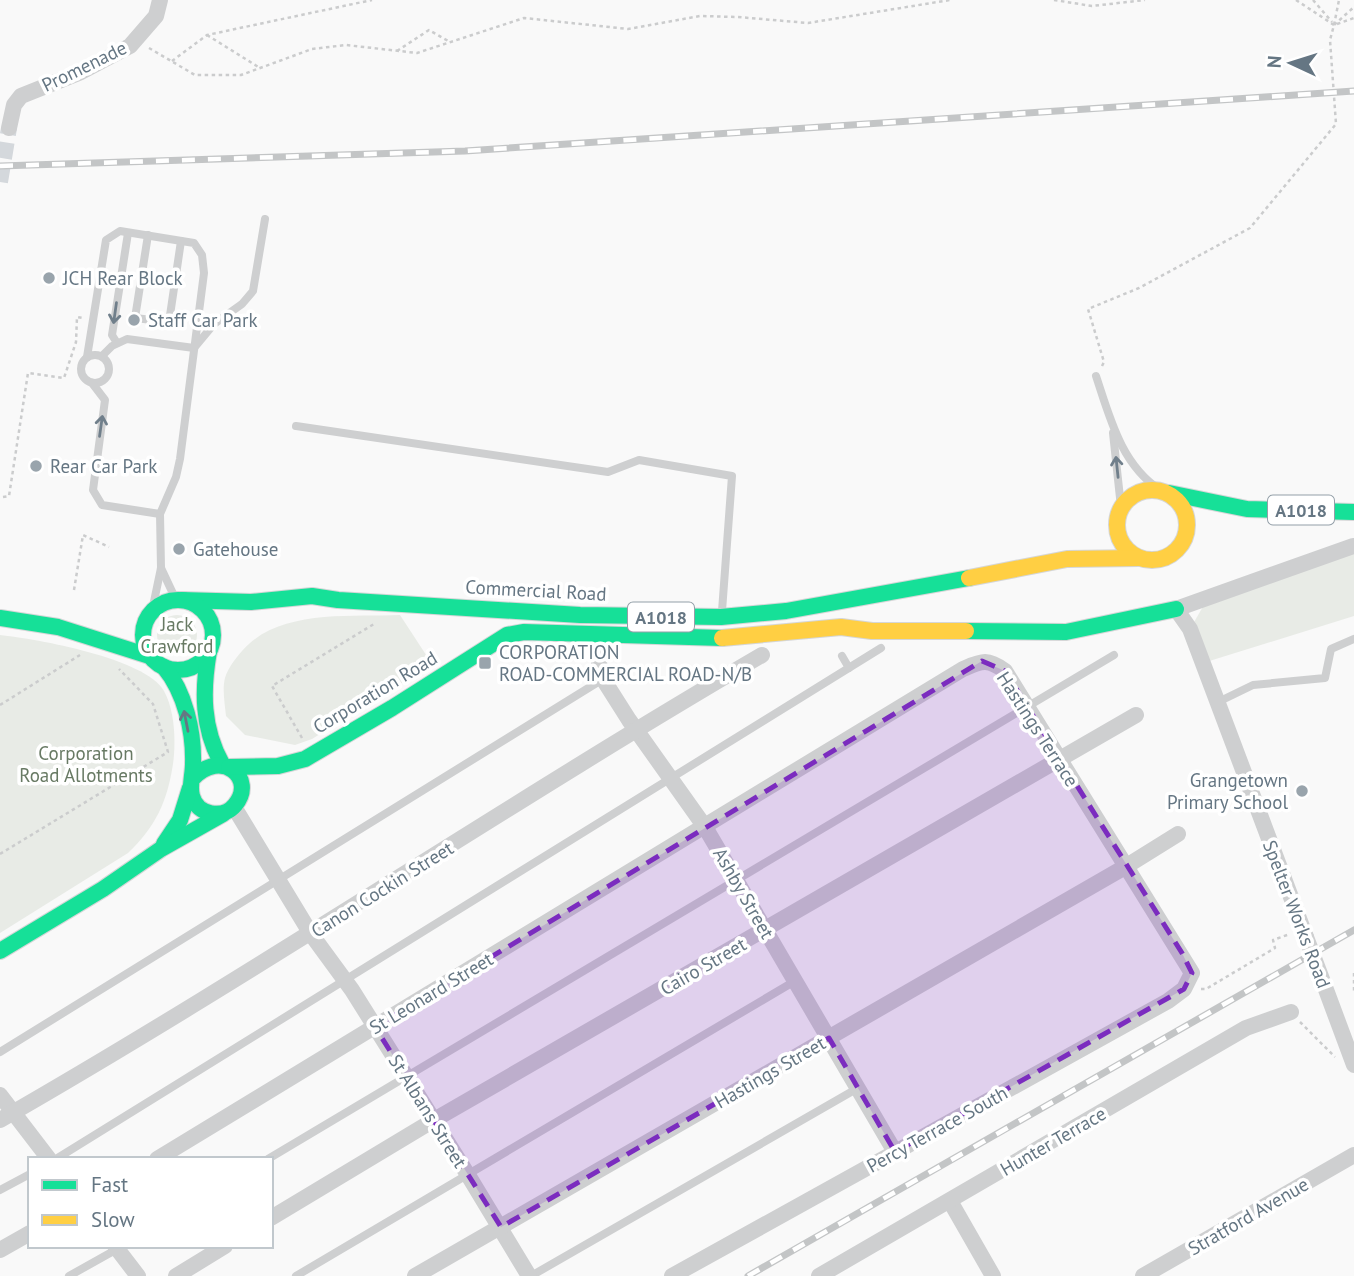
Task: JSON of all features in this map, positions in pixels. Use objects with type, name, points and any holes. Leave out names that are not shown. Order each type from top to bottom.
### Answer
[{"type":"main road","points":[[1152,489],[1164,491],[1177,499],[1184,510],[1187,526],[1184,539],[1177,550],[1159,560],[1139,558],[1121,544],[1117,532],[1119,510],[1135,493],[1152,489]]},
{"type":"main road","name":"A1018","points":[[1164,491],[1247,509],[1354,512]]},
{"type":"main road","name":"A1018","points":[[1177,550],[1196,528],[1247,509]]},
{"type":"main road","name":"Commercial Road","points":[[1067,559],[1098,538],[1119,510]]},
{"type":"main road","name":"Commercial Road","points":[[178,600],[251,602],[312,596],[338,600],[580,615],[721,617],[786,611],[864,598],[1067,559],[1139,558]]},
{"type":"main road","points":[[91,635],[136,623],[162,604],[178,600],[193,603],[204,611],[211,622],[211,645],[204,680],[206,719],[215,754],[240,780],[242,791],[232,807],[204,812],[195,805],[191,783]]},
{"type":"main road","points":[[0,618],[49,624],[91,635],[149,656],[164,667],[176,670],[192,667],[202,660],[227,622],[251,602]]},
{"type":"main road","points":[[601,636],[713,639],[841,627],[872,631],[1066,632],[1177,609]]},
{"type":"main road","points":[[136,623],[149,656]]},
{"type":"main road","name":"Corporation Road","points":[[191,783],[205,766],[278,766],[305,759],[507,635],[524,632],[601,636]]},
{"type":"main road","name":"Corporation Road","points":[[160,849],[180,820],[187,803],[194,760],[182,698],[176,681],[164,667]]},
{"type":"main road","name":"Corporation Road","points":[[0,951],[103,889],[160,849],[232,807],[254,782],[278,766]]},
{"type":"street","name":"Promenade","points":[[9,128],[14,106],[22,96],[81,72],[130,46],[156,16],[160,0]]},
{"type":"street","points":[[1177,609],[1353,546]]},
{"type":"street","name":"Spelter Works Road","points":[[1177,609],[1190,629],[1354,1065]]},
{"type":"street","name":"Ashby Street","points":[[601,636],[599,663],[603,679],[705,827],[895,1152]]},
{"type":"street","name":"Canon Cockin Street","points":[[7,1116],[311,934],[635,729],[761,655]]},
{"type":"street","name":"Hastings Terrace","points":[[705,827],[963,669],[982,661],[994,663],[1005,671],[1192,973]]},
{"type":"street","name":"Cairo Street","points":[[273,1217],[434,1120],[1136,715]]},
{"type":"street","name":"St Albans Street","points":[[232,807],[311,934],[375,1027],[530,1276]]},
{"type":"street","name":"St Leonard Street","points":[[160,1157],[705,827]]},
{"type":"street","name":"Hastings Street","points":[[415,1276],[1178,834]]},
{"type":"street","name":"Percy Terrace South","points":[[672,1276],[1168,1001],[1184,989],[1192,973]]},
{"type":"street","name":"Hunter Terrace","points":[[819,1276],[1245,1028],[1291,1012]]},
{"type":"street","points":[[0,1095],[7,1116],[47,1157]]},
{"type":"street","name":"Stratford Avenue","points":[[1143,1276],[1354,1155]]},
{"type":"street","points":[[950,1201],[993,1276]]},
{"type":"street","points":[[0,1250],[28,1234]]},
{"type":"street","points":[[119,1248],[138,1276]]},
{"type":"street","points":[[176,1276],[222,1248]]},
{"type":"lane","points":[[194,348],[214,324],[242,304],[253,291],[265,219]]},
{"type":"lane","points":[[88,357],[106,240],[120,231],[194,243],[202,255],[204,273],[180,459],[160,514],[162,568],[178,600]]},
{"type":"lane","points":[[117,342],[112,335],[128,233]]},
{"type":"lane","points":[[148,235],[135,318],[169,322],[181,241]]},
{"type":"lane","points":[[102,356],[117,342],[127,339],[194,348]]},
{"type":"lane","points":[[92,383],[101,382],[108,376],[110,367],[102,356],[88,357],[82,363],[81,371],[105,400],[93,490],[102,505],[160,514]]},
{"type":"lane","points":[[1096,376],[1113,428],[1143,478],[1164,491]]},
{"type":"lane","points":[[296,426],[608,472],[639,460],[732,475],[721,617]]},
{"type":"lane","points":[[1113,428],[1119,510]]},
{"type":"lane","points":[[136,623],[162,568]]},
{"type":"lane","points":[[1218,702],[1253,685],[1325,678],[1331,649],[1354,639]]},
{"type":"lane","points":[[59,1157],[880,648]]},
{"type":"lane","points":[[271,1157],[1114,655]]},
{"type":"lane","points":[[842,656],[849,668]]},
{"type":"lane","points":[[0,1052],[603,679]]},
{"type":"lane","points":[[296,1276],[795,981]]},
{"type":"lane","points":[[530,1276],[858,1088]]},
{"type":"lane","points":[[0,1190],[28,1175]]},
{"type":"lane","points":[[69,1276],[116,1248]]},
{"type":"path","points":[[172,61],[207,35],[372,0]]},
{"type":"path","points":[[136,39],[195,75],[241,75],[312,49],[346,45],[416,53],[524,18],[628,29],[700,16],[808,23],[950,0]]},
{"type":"path","points":[[1054,0],[1092,6],[1145,0]]},
{"type":"path","points":[[1296,0],[1334,25]]},
{"type":"path","points":[[1313,0],[1334,25]]},
{"type":"path","points":[[1096,376],[1104,362],[1088,309],[1139,288],[1250,228],[1336,124],[1330,40],[1339,0]]},
{"type":"path","points":[[1334,25],[1354,6]]},
{"type":"path","points":[[1334,25],[1354,18]]},
{"type":"path","points":[[397,51],[429,30],[450,42]]},
{"type":"path","points":[[207,35],[260,68]]},
{"type":"path","points":[[3,496],[9,496],[28,373],[64,378],[76,342],[77,317],[93,319]]},
{"type":"path","points":[[74,590],[83,535],[109,547]]},
{"type":"path","points":[[302,738],[272,686],[373,625]]},
{"type":"path","points":[[0,705],[80,655]]},
{"type":"path","points":[[0,854],[167,752],[153,704],[117,667]]},
{"type":"path","points":[[1184,989],[1206,989],[1275,948],[1273,940],[1305,933]]},
{"type":"path","points":[[1354,973],[1354,991]]},
{"type":"path","points":[[1291,1012],[1336,1058]]},
{"type":"highlighted area","points":[[982,661],[1005,671],[1182,953],[1192,973],[1184,989],[895,1152],[829,1038],[501,1227],[375,1027]]},
{"type":"green space","points":[[1354,551],[1354,616],[1203,663],[1190,629],[1208,598]]},
{"type":"green space","name":"Jack Crawford","points":[[177,615],[191,621],[197,635],[191,649],[177,655],[163,649],[157,635],[163,621]]},
{"type":"green space","points":[[400,615],[432,664],[312,739],[295,745],[245,735],[226,716],[226,674],[239,654],[257,637],[275,628],[315,618]]},
{"type":"green space","name":"Corporation Road Allotments","points":[[0,635],[89,652],[136,669],[153,679],[168,699],[174,727],[174,746],[173,764],[164,802],[138,843],[128,853],[0,933]]},
{"type":"tunnel","points":[[0,182],[9,128]]},
{"type":"railway","points":[[0,166],[465,151],[1354,91]]},
{"type":"railway","points":[[748,1276],[1354,930]]},
{"type":"traffic: fast","points":[[1169,493],[1247,509],[1354,512]]},
{"type":"traffic: fast","points":[[181,600],[251,602],[312,596],[338,600],[580,615],[721,617],[786,611],[969,578]]},
{"type":"traffic: fast","points":[[178,600],[203,610],[213,635],[203,660],[178,670],[153,660],[143,635],[153,610],[178,600]]},
{"type":"traffic: fast","points":[[966,631],[1066,632],[1176,609]]},
{"type":"traffic: fast","points":[[0,618],[58,627],[149,656]]},
{"type":"traffic: fast","points":[[229,767],[278,766],[305,759],[507,635],[524,632],[722,638]]},
{"type":"traffic: fast","points":[[209,651],[205,709],[215,750],[222,764]]},
{"type":"traffic: fast","points":[[164,667],[178,688],[190,726],[193,752],[191,788],[195,802],[205,811],[224,813],[235,805],[241,795],[239,777],[225,766],[203,770],[192,779]]},
{"type":"traffic: fast","points":[[164,844],[180,820],[190,788]]},
{"type":"traffic: fast","points":[[0,951],[103,889],[161,849],[223,814]]},
{"type":"traffic: slow","points":[[1159,490],[1172,496],[1181,505],[1185,511],[1187,525],[1185,539],[1177,550],[1166,558],[1145,560],[1127,550],[1119,539],[1117,518],[1127,500],[1138,492],[1159,490]]},
{"type":"traffic: slow","points":[[969,578],[1067,559],[1139,558]]},
{"type":"traffic: slow","points":[[722,638],[841,627],[872,631],[966,631]]},
{"type":"place","name":"JCH Rear Block","points":[[49,278]]},
{"type":"place","name":"Staff Car Park","points":[[134,320]]},
{"type":"place","name":"Rear Car Park","points":[[36,466]]},
{"type":"place","name":"Gatehouse","points":[[179,549]]},
{"type":"place","name":"CORPORATION ROAD-COMMERCIAL ROAD-N/B","points":[[485,663]]},
{"type":"place","name":"Grangetown Primary School","points":[[1302,791]]}]
